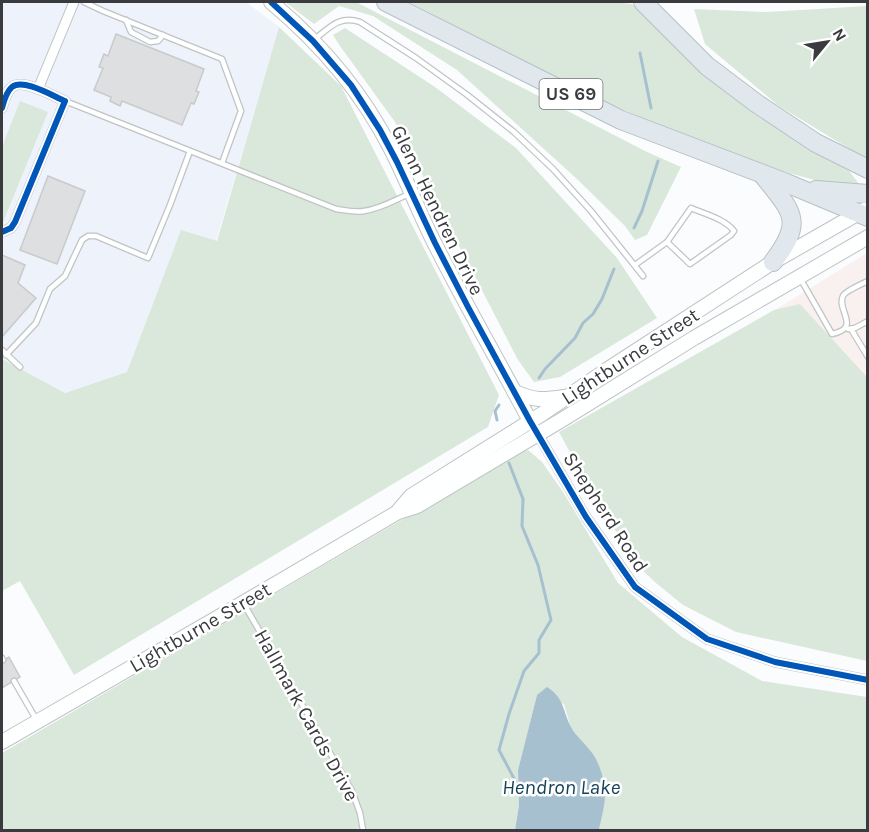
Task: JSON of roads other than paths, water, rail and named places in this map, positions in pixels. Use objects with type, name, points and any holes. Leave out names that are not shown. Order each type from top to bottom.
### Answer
[{"type":"highway","name":"US 69","points":[[386,2],[621,120],[865,213]]},
{"type":"highway","points":[[643,2],[707,66],[756,103],[816,143],[867,169]]},
{"type":"highway","points":[[762,173],[784,202],[792,217],[790,233],[784,247],[773,262]]},
{"type":"highway","points":[[802,189],[867,194]]},
{"type":"main road","name":"Glenn Hendren Drive","points":[[271,2],[313,41],[351,85],[366,108],[390,147],[435,243],[530,421]]},
{"type":"main road","name":"Lightburne Street","points":[[398,512],[411,496],[773,262],[865,213]]},
{"type":"main road","name":"Lightburne Street","points":[[2,742],[398,512],[417,506],[609,392],[694,338],[867,237]]},
{"type":"main road","points":[[515,392],[529,398],[545,400],[566,397]]},
{"type":"street","points":[[38,89],[74,2]]},
{"type":"street","points":[[2,108],[9,90],[18,83],[64,101],[15,222],[11,228],[2,232]]},
{"type":"street","name":"Shepherd Road","points":[[530,421],[586,517],[635,587],[707,639],[775,662],[867,680]]},
{"type":"lane","points":[[84,2],[222,59],[241,111],[222,163]]},
{"type":"lane","points":[[126,20],[131,32],[150,42],[158,41],[163,35]]},
{"type":"lane","points":[[313,41],[342,20],[352,20],[360,22],[416,58],[514,132],[553,169],[591,211],[643,276]]},
{"type":"lane","points":[[64,101],[336,209],[366,211],[411,193]]},
{"type":"lane","points":[[6,355],[36,322],[50,289],[65,276],[82,240],[88,236],[96,236],[148,258],[190,151]]},
{"type":"lane","points":[[635,265],[667,242],[692,208],[712,216],[732,227],[734,231],[690,264],[667,242]]},
{"type":"lane","points":[[800,277],[832,334],[851,329],[867,321]]},
{"type":"lane","points":[[845,329],[847,319],[842,303],[843,297],[867,281]]},
{"type":"lane","points":[[851,329],[867,357]]},
{"type":"lane","points":[[2,350],[20,367]]},
{"type":"lane","name":"Hallmark Cards Drive","points":[[243,603],[352,791],[360,813],[363,831]]},
{"type":"lane","points":[[14,681],[38,721]]},
{"type":"water","name":"Hendron Lake","points":[[547,687],[560,699],[572,729],[593,754],[600,768],[605,794],[599,830],[515,830],[519,805],[518,770],[537,695]]},
{"type":"waterway","points":[[640,53],[651,108]]},
{"type":"waterway","points":[[634,228],[658,161]]},
{"type":"waterway","points":[[539,378],[575,338],[583,323],[593,314],[602,299],[614,269]]},
{"type":"waterway","points":[[497,420],[495,411],[499,405]]},
{"type":"waterway","points":[[509,463],[523,499],[522,526],[538,565],[551,620],[539,640],[539,653],[524,671],[499,750],[519,788]]}]
